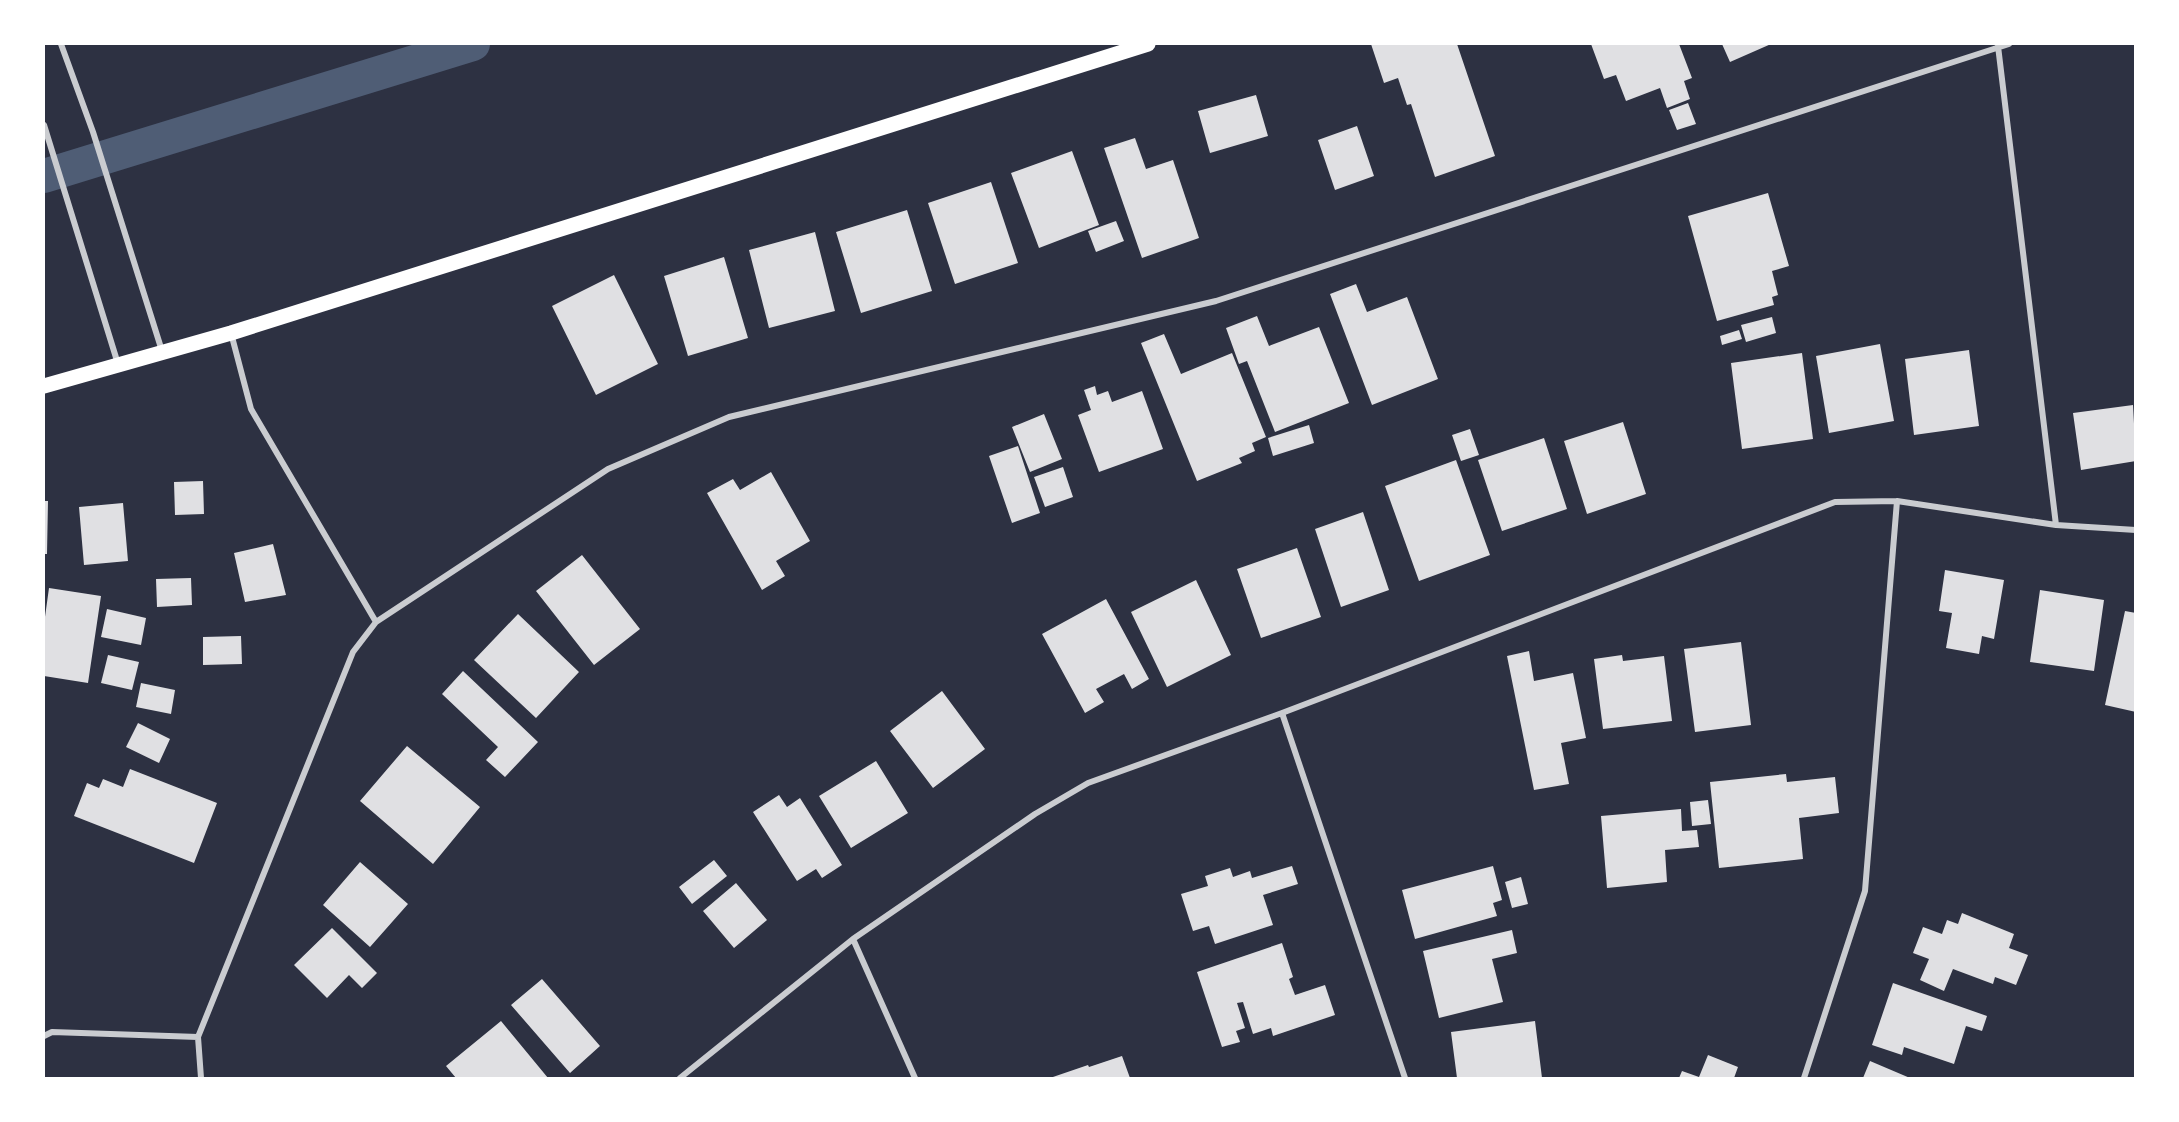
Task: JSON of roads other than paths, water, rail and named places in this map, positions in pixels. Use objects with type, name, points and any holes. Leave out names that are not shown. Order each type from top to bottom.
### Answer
[{"type":"main road","points":[[44,386],[231,333],[1148,44]]},
{"type":"street","points":[[61,44],[93,132],[162,351]]},
{"type":"street","points":[[201,1078],[198,1037],[353,652],[376,622],[608,469],[729,417],[1216,301],[2009,44]]},
{"type":"street","points":[[1998,46],[2056,525]]},
{"type":"street","points":[[44,125],[118,364]]},
{"type":"street","points":[[231,333],[251,409],[376,622]]},
{"type":"street","points":[[1803,1078],[1865,891],[1897,501]]},
{"type":"street","points":[[680,1078],[853,939],[1035,814],[1088,783],[1282,712],[1835,502],[1897,501],[2056,525],[2136,530]]},
{"type":"street","points":[[1282,712],[1405,1078]]},
{"type":"street","points":[[853,939],[915,1078]]},
{"type":"street","points":[[44,1036],[52,1032],[198,1037]]},
{"type":"waterway","points":[[44,176],[473,44]]}]
